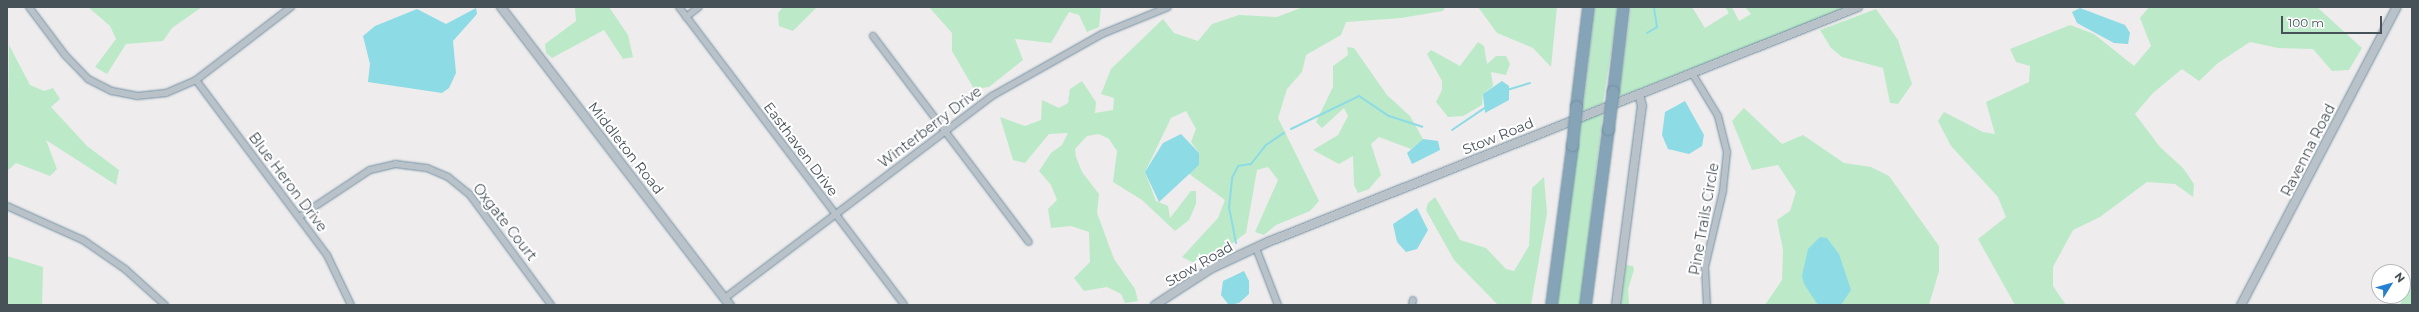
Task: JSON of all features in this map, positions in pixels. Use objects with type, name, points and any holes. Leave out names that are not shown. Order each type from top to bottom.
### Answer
[{"type":"highway","points":[[1550,305],[1572,145],[1588,7]]},
{"type":"highway","points":[[1585,305],[1623,7]]},
{"type":"street","points":[[29,7],[74,66],[102,87],[124,94],[149,96],[177,89],[196,80],[291,7]]},
{"type":"street","name":"Middleton Road","points":[[501,7],[727,302]]},
{"type":"street","name":"Easthaven Drive","points":[[678,7],[904,305]]},
{"type":"street","points":[[686,17],[698,7]]},
{"type":"street","name":"Winterberry Drive","points":[[727,302],[835,214],[945,130],[1043,64],[1102,34],[1168,7]]},
{"type":"street","name":"Stow Road","points":[[1155,305],[1212,268],[1256,248],[1564,123],[1858,7]]},
{"type":"street","name":"Ravenna Road","points":[[2241,305],[2397,7]]},
{"type":"street","points":[[873,36],[1029,242]]},
{"type":"street","name":"Pine Trails Circle","points":[[1692,73],[1718,116],[1727,152],[1723,191],[1705,267],[1707,305]]},
{"type":"street","name":"Blue Heron Drive","points":[[196,80],[327,255],[351,305]]},
{"type":"street","points":[[1616,305],[1642,106],[1639,94]]},
{"type":"street","name":"Oxgate Court","points":[[299,217],[370,170],[395,164],[427,168],[464,189],[551,305]]},
{"type":"street","points":[[7,206],[83,240],[125,269],[165,305]]},
{"type":"street","points":[[1256,248],[1278,305]]},
{"type":"green space","points":[[88,7],[202,7],[172,28],[163,41],[126,44],[107,74],[95,67],[116,39],[110,26]]},
{"type":"green space","points":[[575,7],[609,7],[628,35],[633,57],[623,59],[604,30],[552,58],[546,53],[545,44],[576,21]]},
{"type":"green space","points":[[783,7],[817,7],[793,31],[779,26],[778,13]]},
{"type":"green space","points":[[929,7],[1101,7],[1099,27],[1087,32],[1079,15],[1069,12],[1051,43],[1015,39],[1023,60],[989,87],[974,89],[952,51],[952,33]]},
{"type":"green space","points":[[1303,7],[1445,7],[1443,11],[1401,18],[1346,22],[1341,35],[1306,55],[1302,72],[1287,89],[1278,118],[1319,201],[1310,211],[1276,225],[1264,235],[1255,232],[1278,180],[1268,167],[1257,170],[1246,233],[1222,251],[1194,263],[1182,257],[1218,218],[1225,200],[1188,173],[1199,165],[1199,153],[1191,142],[1196,129],[1186,111],[1171,118],[1145,172],[1156,201],[1168,206],[1170,218],[1191,191],[1196,191],[1196,204],[1189,220],[1175,231],[1142,200],[1113,182],[1117,151],[1109,139],[1099,134],[1087,136],[1075,149],[1076,157],[1082,172],[1099,194],[1097,213],[1114,259],[1135,289],[1138,301],[1125,303],[1121,294],[1107,287],[1084,291],[1074,278],[1090,262],[1089,232],[1071,226],[1051,228],[1048,209],[1057,200],[1051,185],[1039,171],[1051,153],[1062,145],[1068,133],[1049,134],[1025,163],[1013,160],[1000,117],[1025,126],[1041,120],[1042,100],[1059,108],[1068,103],[1070,89],[1082,81],[1096,102],[1095,113],[1113,110],[1114,98],[1101,94],[1111,69],[1163,19],[1174,33],[1198,41],[1212,24],[1239,15],[1277,17]]},
{"type":"green space","points":[[1478,7],[1557,7],[1551,67],[1533,48],[1497,33]]},
{"type":"green space","points":[[1595,7],[1617,7],[1616,20],[1603,103],[1583,111]]},
{"type":"green space","points":[[1631,7],[1692,7],[1705,28],[1729,13],[1725,7],[1732,7],[1739,21],[1751,14],[1745,7],[1848,7],[1619,97]]},
{"type":"green space","points":[[2149,7],[2317,7],[2362,48],[2349,70],[2332,71],[2313,49],[2278,48],[2250,42],[2218,63],[2199,81],[2182,69],[2153,93],[2135,114],[2160,147],[2183,168],[2194,184],[2193,197],[2175,184],[2147,182],[2100,217],[2073,230],[2053,267],[2053,286],[2066,305],[2015,305],[1978,239],[2006,217],[1998,197],[1951,146],[1938,121],[1944,112],[1983,132],[1995,134],[1986,102],[2029,82],[2030,66],[2016,62],[2010,49],[2070,25],[2094,34],[2134,66],[2151,46],[2140,18]]},
{"type":"green space","points":[[1876,9],[1898,40],[1912,84],[1898,104],[1890,103],[1883,68],[1842,57],[1831,48],[1820,30]]},
{"type":"green space","points":[[1478,42],[1484,46],[1487,64],[1496,56],[1506,56],[1510,64],[1506,75],[1491,72],[1493,86],[1483,94],[1482,105],[1463,116],[1448,117],[1436,102],[1442,90],[1442,81],[1427,54],[1431,50],[1460,66]]},
{"type":"green space","points":[[9,45],[30,85],[44,91],[53,88],[60,99],[51,107],[87,146],[119,170],[116,185],[46,140],[57,169],[50,176],[16,163],[7,171]]},
{"type":"green space","points":[[1347,47],[1354,48],[1387,95],[1410,116],[1423,139],[1411,149],[1379,137],[1371,144],[1381,175],[1369,189],[1358,193],[1354,185],[1353,156],[1339,164],[1313,150],[1338,135],[1348,116],[1344,108],[1322,128],[1316,122],[1333,87],[1333,66],[1348,55]]},
{"type":"green space","points":[[1744,108],[1782,144],[1803,135],[1844,163],[1871,167],[1889,176],[1939,246],[1939,271],[1929,305],[1765,305],[1782,280],[1783,250],[1777,220],[1790,211],[1796,192],[1778,165],[1752,170],[1732,121]]},
{"type":"green space","points":[[1603,112],[1580,305],[1556,305],[1580,122]]},
{"type":"green space","points":[[1544,177],[1547,213],[1531,305],[1498,305],[1454,260],[1426,210],[1428,203],[1435,197],[1460,240],[1486,248],[1506,269],[1514,271],[1529,246],[1532,188]]},
{"type":"green space","points":[[7,256],[43,267],[42,305],[7,305]]},
{"type":"green space","points":[[1626,265],[1633,266],[1634,270],[1628,289],[1629,305],[1621,305]]},
{"type":"green space","points":[[2412,279],[2412,305],[2400,305],[2411,304]]},
{"type":"water","points":[[476,8],[477,14],[453,41],[456,73],[449,88],[442,93],[368,82],[370,64],[363,36],[375,26],[417,9],[446,24]]},
{"type":"water","points":[[2080,8],[2125,25],[2130,33],[2128,44],[2114,43],[2077,23],[2072,12]]},
{"type":"water","points":[[1502,81],[1509,86],[1509,100],[1485,113],[1483,94]]},
{"type":"water","points":[[1685,101],[1704,135],[1702,146],[1689,154],[1668,149],[1662,135],[1665,112]]},
{"type":"water","points":[[1181,134],[1199,153],[1199,165],[1159,202],[1145,172],[1163,143]]},
{"type":"water","points":[[1423,139],[1438,141],[1440,150],[1412,164],[1407,153]]},
{"type":"water","points":[[1417,208],[1428,230],[1417,249],[1406,252],[1397,242],[1393,224]]},
{"type":"water","points":[[1820,237],[1827,238],[1839,254],[1851,290],[1841,305],[1818,305],[1804,284],[1802,276],[1808,249]]},
{"type":"water","points":[[1244,271],[1249,281],[1249,294],[1239,303],[1229,305],[1221,295],[1223,281]]},
{"type":"waterway","points":[[1647,33],[1657,27],[1654,7]]},
{"type":"waterway","points":[[1507,90],[1530,83]]},
{"type":"waterway","points":[[1291,129],[1359,96],[1389,116],[1422,127]]},
{"type":"waterway","points":[[1452,130],[1485,108]]},
{"type":"waterway","points":[[1236,243],[1229,208],[1232,178],[1238,166],[1251,164],[1266,145],[1284,133]]}]
